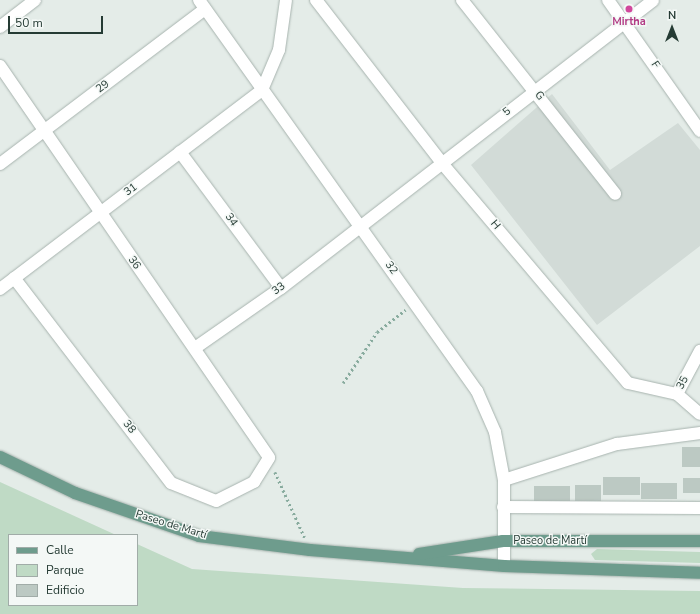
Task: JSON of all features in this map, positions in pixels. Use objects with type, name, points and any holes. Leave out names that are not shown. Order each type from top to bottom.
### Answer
[{"type":"main road","name":"Paseo de Martí","points":[[0,457],[75,493],[199,536],[310,550],[400,556],[504,566],[700,573]]},
{"type":"main road","name":"Paseo de Martí","points":[[400,556],[503,540],[700,541]]},
{"type":"street","points":[[0,27],[35,0]]},
{"type":"street","points":[[262,90],[279,50],[286,0]]},
{"type":"street","name":"H","points":[[316,0],[441,162],[628,382],[677,394],[700,414]]},
{"type":"street","name":"G","points":[[462,0],[535,90],[615,194]]},
{"type":"street","name":"F","points":[[608,0],[625,22],[700,131]]},
{"type":"street","name":"5","points":[[361,225],[653,0]]},
{"type":"street","name":"32","points":[[202,5],[361,225],[477,391],[495,432],[504,480],[504,566]]},
{"type":"street","name":"29","points":[[0,164],[44,132],[202,5]]},
{"type":"street","name":"36","points":[[0,66],[99,214],[195,348],[269,458]]},
{"type":"street","name":"31","points":[[0,289],[262,90]]},
{"type":"street","name":"34","points":[[180,152],[281,288]]},
{"type":"street","name":"33","points":[[195,348],[281,288],[361,225]]},
{"type":"street","name":"38","points":[[14,278],[172,483],[216,501],[254,482],[269,458]]},
{"type":"street","name":"35","points":[[677,394],[700,351]]},
{"type":"street","points":[[504,480],[617,444],[700,433]]},
{"type":"street","points":[[504,508],[700,508]]},
{"type":"path","points":[[343,383],[377,332],[415,303]]},
{"type":"path","points":[[269,458],[310,550]]},
{"type":"shaded area","points":[[552,94],[610,170],[678,123],[700,150],[700,246],[597,325],[471,165]]},
{"type":"green space","points":[[0,482],[114,534],[8,534],[8,606],[138,606],[138,544],[192,569],[463,588],[700,591],[700,614],[0,614]]},
{"type":"green space","points":[[597,549],[700,552],[700,563],[595,560],[591,554]]},
{"type":"building","points":[[682,447],[700,447],[700,467],[682,467]]},
{"type":"building","points":[[603,477],[640,477],[640,495],[603,495]]},
{"type":"building","points":[[683,478],[700,478],[700,493],[683,493]]},
{"type":"building","points":[[641,483],[677,483],[677,499],[641,499]]},
{"type":"building","points":[[575,485],[601,485],[601,501],[575,501]]},
{"type":"building","points":[[534,486],[570,486],[570,501],[534,501]]},
{"type":"place","name":"Mirtha","points":[[629,9]]}]
